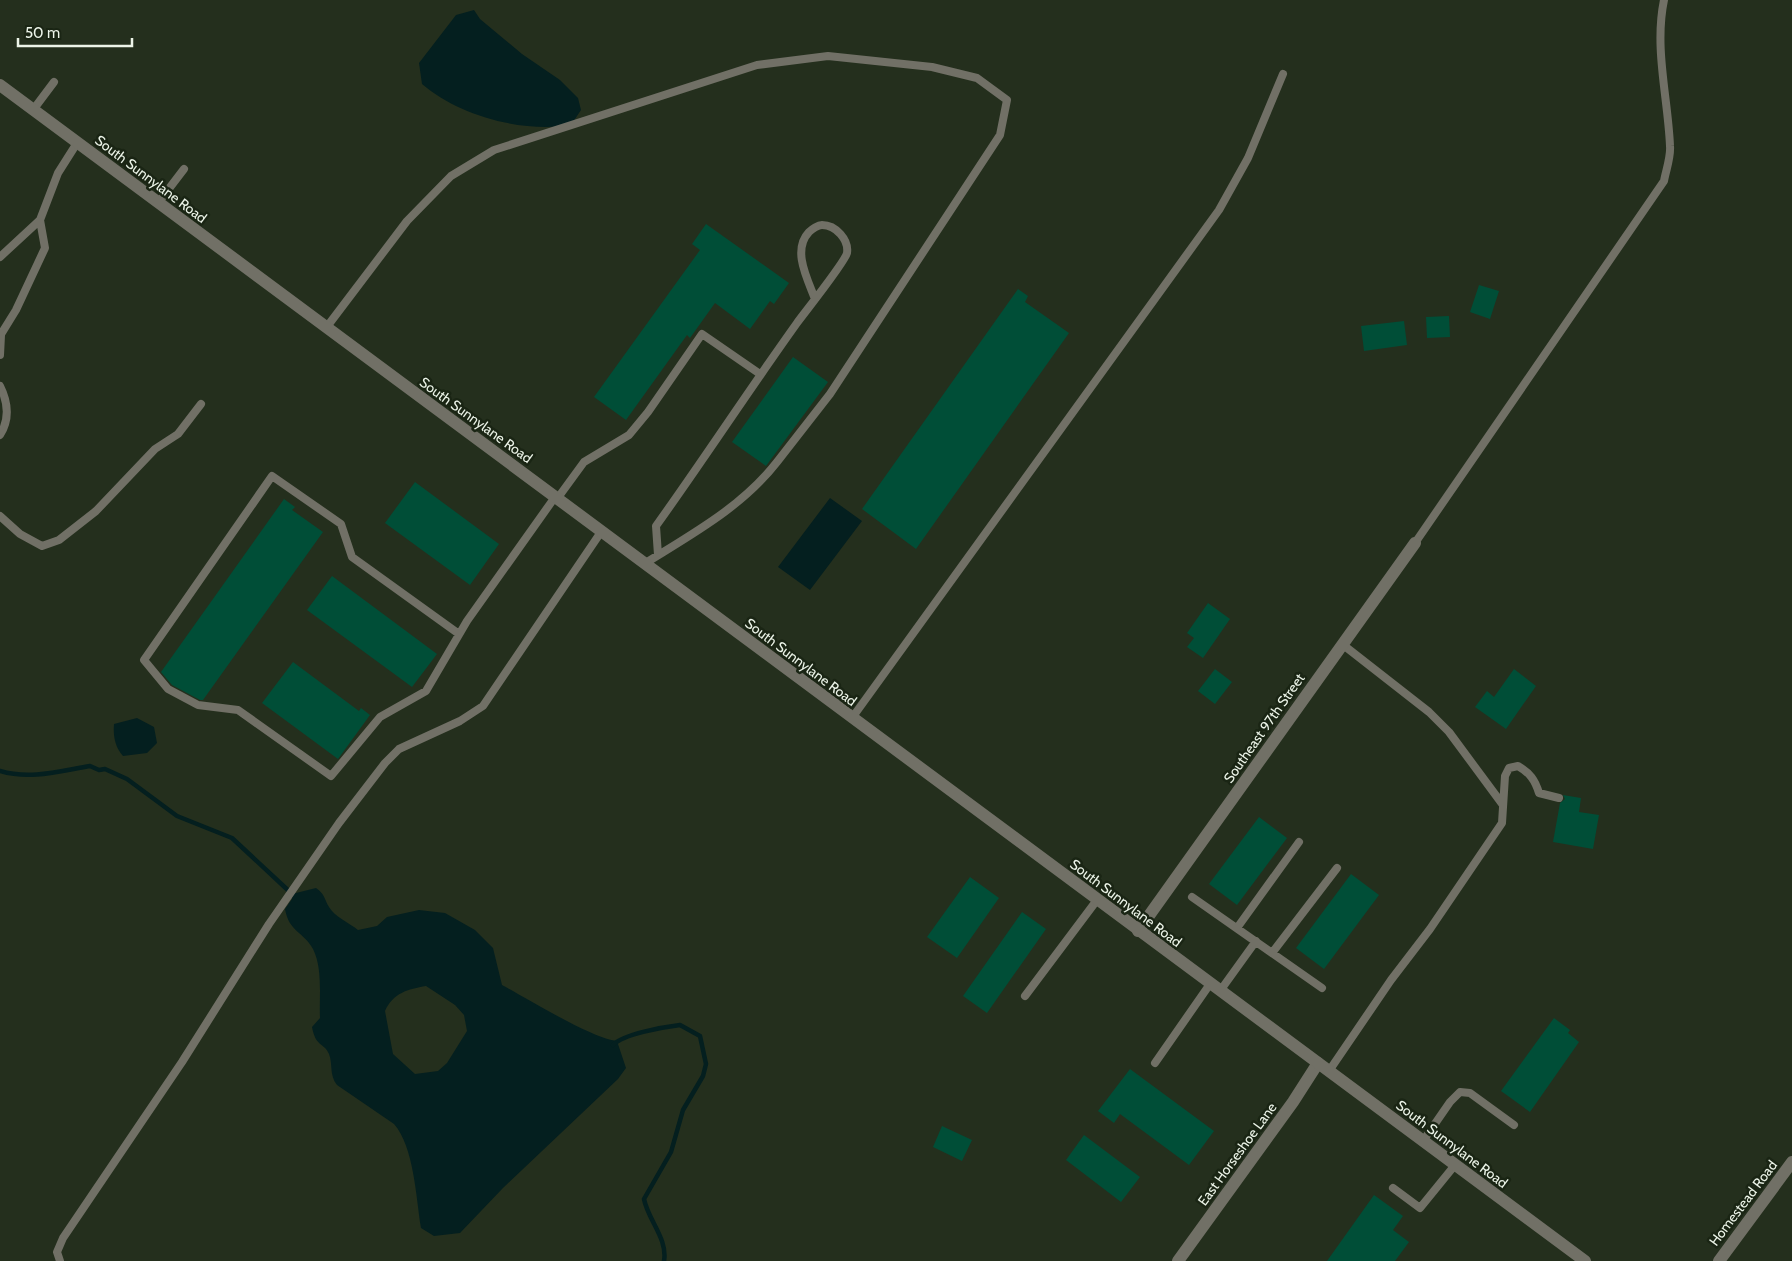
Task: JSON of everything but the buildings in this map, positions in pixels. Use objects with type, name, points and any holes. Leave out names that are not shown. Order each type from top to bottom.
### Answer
[{"type":"street","name":"South Sunnylane Road","points":[[0,85],[1584,1261]]},
{"type":"street","name":"Southeast 97th Street","points":[[1138,931],[1414,542]]},
{"type":"street","name":"East Horseshoe Lane","points":[[1178,1261],[1293,1102],[1318,1063]]},
{"type":"street","name":"Homestead Road","points":[[1719,1261],[1792,1162]]},
{"type":"lane","points":[[1414,542],[1664,181],[1670,148],[1663,89],[1661,14],[1664,0]]},
{"type":"lane","points":[[326,328],[407,221],[452,176],[494,150],[757,65],[828,56],[932,67],[977,78],[1007,100],[1000,135],[830,394],[769,473],[721,517],[644,564]]},
{"type":"lane","points":[[852,718],[1219,210],[1248,158],[1284,74]]},
{"type":"lane","points":[[33,110],[54,82]]},
{"type":"lane","points":[[0,257],[40,220],[58,173],[77,143]]},
{"type":"lane","points":[[158,203],[184,169]]},
{"type":"lane","points":[[0,355],[1,335],[16,310],[45,248],[40,220]]},
{"type":"lane","points":[[658,555],[656,526],[760,374],[847,255],[848,243],[842,235],[833,228],[822,225],[811,229],[802,240],[801,254],[815,298]]},
{"type":"lane","points":[[459,634],[352,557],[341,524],[272,476],[144,660],[168,689],[198,705],[238,710],[331,776],[380,717],[426,691],[459,634],[556,498],[584,462],[629,435],[648,412],[702,334],[760,374]]},
{"type":"lane","points":[[0,386],[7,400],[6,425],[0,435]]},
{"type":"lane","points":[[0,516],[20,534],[42,546],[59,540],[96,511],[155,449],[178,434],[201,404]]},
{"type":"lane","points":[[60,1261],[57,1252],[62,1238],[182,1062],[269,924],[339,823],[384,763],[399,749],[460,721],[483,706],[601,532]]},
{"type":"lane","points":[[1342,644],[1430,712],[1449,732],[1503,805]]},
{"type":"lane","points":[[1329,1071],[1430,929],[1502,823],[1505,776],[1509,768],[1518,766],[1528,772],[1535,781],[1538,793],[1559,798]]},
{"type":"lane","points":[[1236,928],[1299,842]]},
{"type":"lane","points":[[1272,953],[1336,868]]},
{"type":"lane","points":[[1192,897],[1322,988]]},
{"type":"lane","points":[[1025,996],[1097,900]]},
{"type":"lane","points":[[1155,1063],[1215,987],[1256,942]]},
{"type":"lane","points":[[1423,1141],[1450,1102],[1460,1092],[1470,1093],[1514,1125]]},
{"type":"lane","points":[[1393,1188],[1420,1208],[1455,1165]]},
{"type":"water","points":[[474,10],[480,19],[522,54],[560,80],[578,98],[581,110],[571,125],[533,126],[492,120],[454,105],[422,84],[419,63],[456,15]]},
{"type":"water","points":[[830,498],[862,521],[810,590],[778,567]]},
{"type":"water","points":[[137,718],[154,727],[157,743],[147,753],[123,756],[115,741],[114,724]]},
{"type":"water","points":[[316,888],[323,895],[334,913],[358,930],[377,926],[387,917],[419,910],[445,913],[475,930],[493,948],[502,985],[576,1026],[617,1041],[626,1068],[618,1079],[503,1188],[460,1233],[434,1236],[421,1228],[413,1173],[401,1134],[394,1124],[337,1085],[335,1081],[329,1054],[318,1042],[312,1027],[320,1018],[318,965],[313,949],[293,927],[287,917],[285,909],[292,899],[292,894]],"holes":[[[426,986],[455,1005],[464,1015],[467,1031],[447,1063],[438,1071],[415,1074],[393,1054],[385,1011],[388,1005],[402,993]]]},
{"type":"waterway","points":[[0,771],[11,774],[34,775],[90,766],[99,770],[105,769],[127,779],[177,816],[232,838],[291,893]]},
{"type":"waterway","points":[[613,1045],[634,1034],[680,1025],[700,1036],[706,1064],[703,1076],[683,1110],[671,1152],[644,1199],[663,1245],[664,1261]]}]
